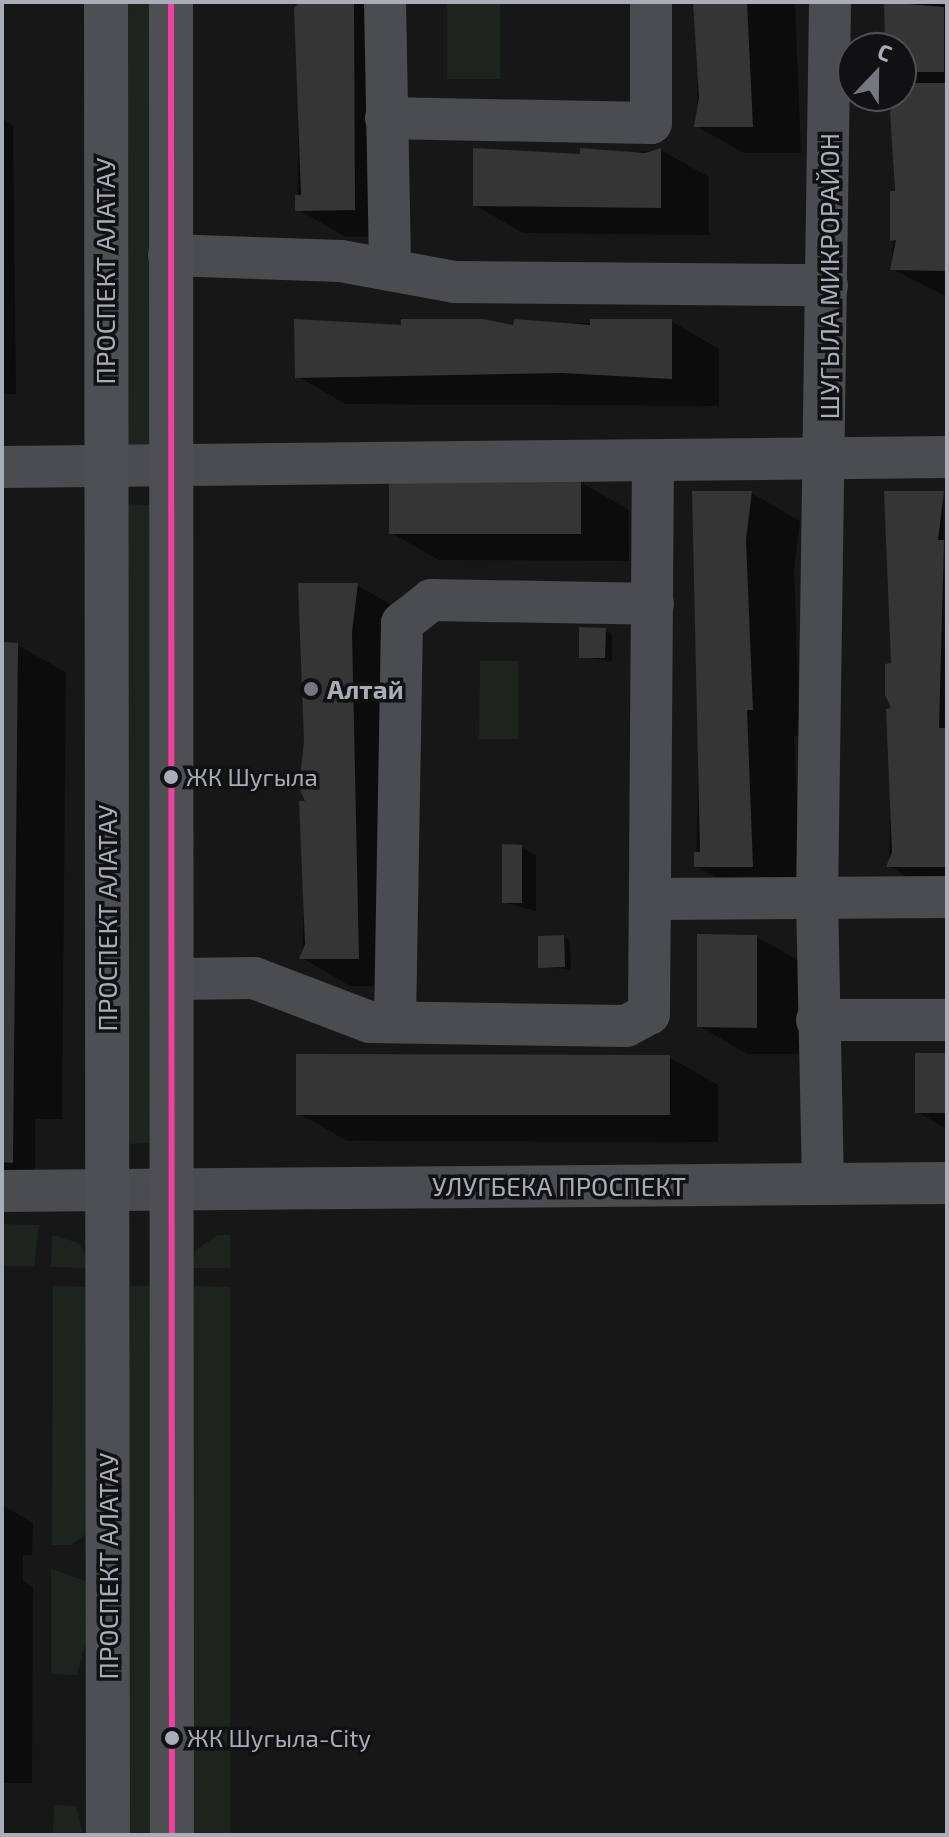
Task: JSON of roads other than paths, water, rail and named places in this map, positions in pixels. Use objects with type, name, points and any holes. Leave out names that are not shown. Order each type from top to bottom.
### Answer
[{"type":"main road","name":"ПРОСПЕКТ АЛАТАУ","points":[[106,2],[108,1835]]},
{"type":"main road","points":[[171,2],[172,1835]]},
{"type":"street","points":[[385,2],[390,270]]},
{"type":"street","points":[[386,118],[651,123],[651,2]]},
{"type":"street","name":"ШУГЫЛА МИКРОРАЙОН","points":[[823,1184],[817,1020],[817,899],[829,455],[830,2]]},
{"type":"street","points":[[169,255],[341,261],[454,282],[827,285]]},
{"type":"street","points":[[2,467],[653,460],[829,455],[947,457]]},
{"type":"street","points":[[173,979],[254,978],[342,1017],[395,1022],[640,1022],[654,1003],[653,460]]},
{"type":"street","points":[[395,1022],[402,623],[431,600],[653,604]]},
{"type":"street","points":[[654,899],[947,897]]},
{"type":"street","points":[[817,1020],[947,1020]]},
{"type":"street","name":"УЛУГБЕКА ПРОСПЕКТ","points":[[108,1190],[947,1183]]},
{"type":"street","points":[[2,1191],[108,1190]]},
{"type":"place","name":"Алтай","points":[[311,689]]},
{"type":"place","name":"ЖК Шугыла","points":[[171,777]]},
{"type":"place","name":"ЖК Шугыла-City","points":[[172,1738]]}]
